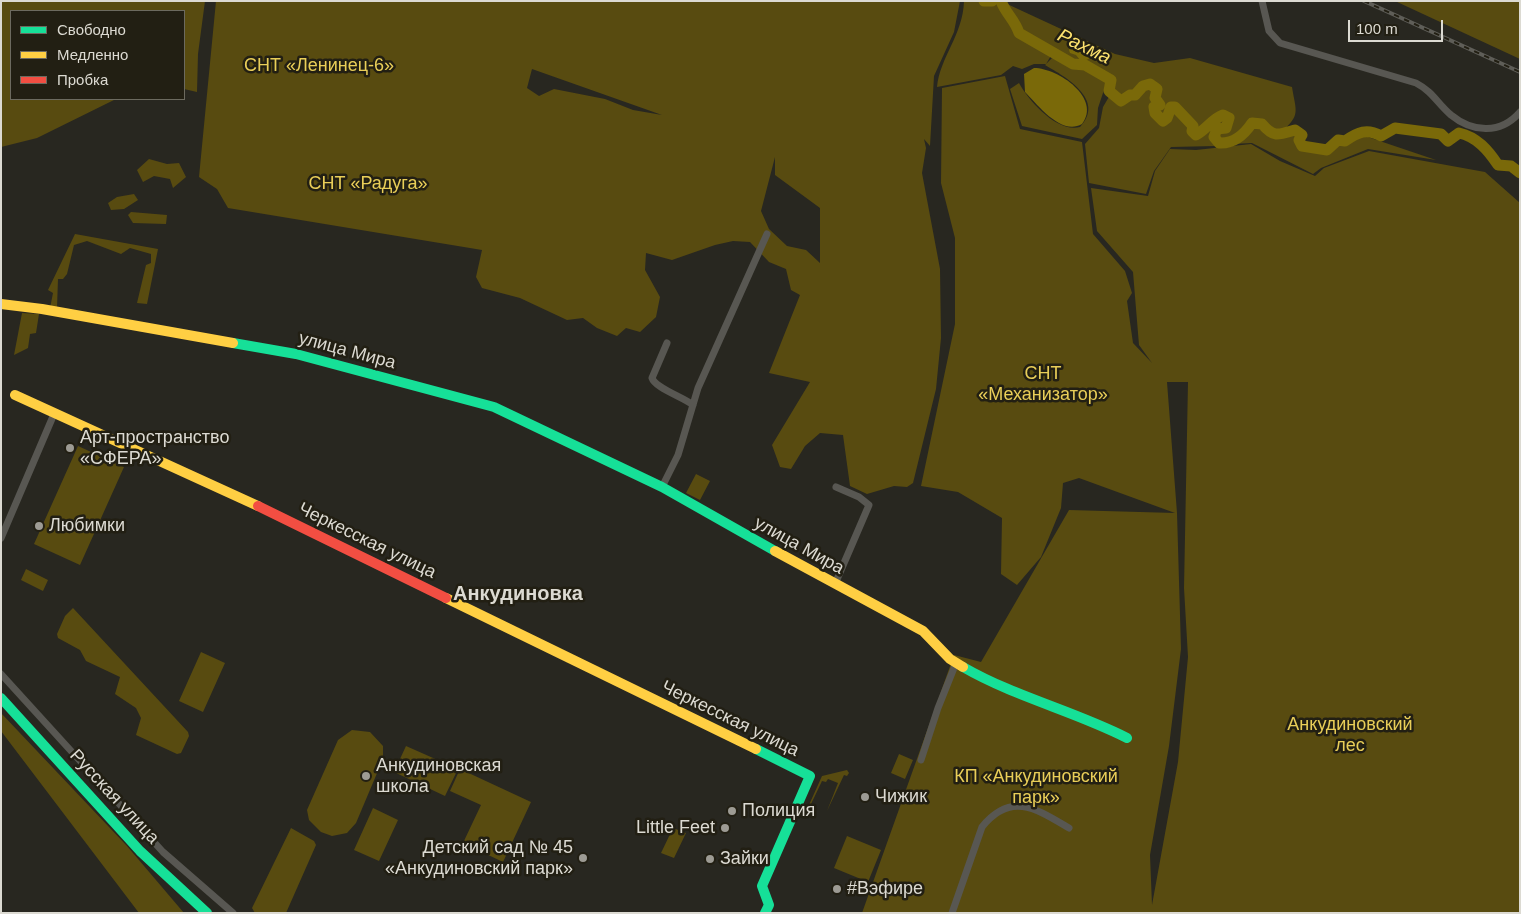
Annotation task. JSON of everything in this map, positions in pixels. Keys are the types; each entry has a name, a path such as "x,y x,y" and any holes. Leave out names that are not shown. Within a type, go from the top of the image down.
{"street":[{"path":"1262,1 1268,31 1280,43 1416,83 1429,90 1444,109 1464,123 1480,128 1497,128 1512,121 1520,112"},
{"path":"662,487 678,455 698,388 715,346 767,234"},
{"name":"улица Мира","path":"4,304 42,308 146,329 296,354 494,407 662,487 834,584 923,631 956,663 974,673 1058,710 1102,725 1127,738"},
{"path":"667,343 653,381 656,385 676,394 693,405"},
{"name":"Черкесская улица","path":"15,395 240,498 810,776 762,886 769,905 765,913"},
{"path":"1,538 54,414"},
{"path":"834,584 868,506 860,497 836,487"},
{"path":"922,760 938,708 956,663"},
{"path":"1,674 163,852 233,913"},
{"name":"Русская улица","path":"1,698 140,851 207,913"},
{"path":"952,913 982,827 991,816 1002,809 1013,806 1034,808 1069,828"}],"green space":[{"path":"1,1 205,1 198,54 197,92 185,89 185,10 10,10 10,100 114,100 37,138 1,147"},
{"path":"216,1 960,1 954,32 934,76 930,146 924,139 926,148 922,173 940,269 941,338 936,389 913,483 907,487 894,486 867,494 850,486 843,435 820,433 805,446 791,469 780,467 772,445 810,382 769,373 800,295 791,290 786,269 769,262 750,242 733,241 715,245 672,260 646,253 645,270 660,297 656,317 640,332 626,328 617,336 597,328 583,318 567,320 520,298 482,288 476,277 482,250 228,208 217,189 199,177","holes":["532,69 662,115 633,110 605,99 554,89 539,96 527,88","775,157 775,175 820,208 820,263 806,250 787,246 769,229 761,211"]},
{"path":"964,1 982,1 990,5 996,2 1005,15 1014,21 1018,34 1052,54 1046,64 1034,64 1022,69 1013,66 1001,75 937,87 942,66 960,25"},
{"path":"1395,1 1520,1 1520,59"},
{"path":"1005,3 1115,54 1154,63 1190,58 1292,87 1296,108 1294,117 1281,132 1271,131 1263,121 1250,120 1240,134 1224,141 1219,136 1220,132 1229,130 1231,116 1219,114 1196,129 1196,126 1176,105 1169,105 1163,117 1158,108 1163,104 1159,97 1159,88 1153,83 1146,82 1134,92 1121,98 1112,89 1114,78 1087,63 1074,60 1021,31"},
{"path":"1052,58 1094,72 1107,81 1098,108 1097,125 1082,139 1022,126 1010,89 1019,83 1045,114 1062,125 1071,128 1080,127 1087,117 1086,99 1080,90 1063,76 1045,65"},
{"name":"Анкудиновский лес","path":"1005,76 1020,129 1082,142 1093,234 1125,271 1132,293 1127,301 1133,343 1152,363 1139,345 1133,272 1097,231 1091,188 1148,196 1155,171 1170,149 1196,150 1251,144 1280,161 1315,176 1324,168 1369,151 1485,172 1520,203 1520,913 862,913 954,655 981,662 1069,510 1175,513 1079,478 1063,483 1061,508 1041,557 1017,585 1001,574 1002,518 958,492 921,486 955,324 955,238 941,183 942,88","holes":["1167,382 1188,382 1184,588 1188,657 1178,762 1152,905 1150,855 1169,746 1181,649 1177,513"]},
{"path":"1147,87 1153,91 1153,98 1156,102 1151,106 1152,113 1162,123 1167,122 1174,110 1190,127 1189,132 1194,137 1222,120 1223,125 1213,129 1211,139 1216,146 1171,147 1154,171 1146,194 1089,183 1085,144 1099,128 1103,107 1110,95 1122,103 1138,96"},
{"path":"1254,126 1264,129 1273,136 1284,136 1293,133 1299,135 1297,140 1300,148 1328,152 1339,143 1347,143 1359,134 1436,160 1368,149 1321,168 1313,174 1252,143 1232,144 1248,135"},
{"path":"149,159 167,164 179,163 186,177 173,188 170,179 154,176 143,182 137,170"},
{"path":"134,194 138,200 124,209 111,210 108,203 117,197"},
{"path":"131,212 167,215 166,224 133,223 128,215"},
{"path":"75,234 158,249 147,304 137,303 146,265 151,263 151,254 130,248 121,254 87,241 74,245 67,274 63,279 58,279 57,308 50,308 53,293 48,290"},
{"path":"22,313 39,314 36,333 30,334 28,348 14,355"},
{"path":"78,446 124,467 80,565 34,544"},
{"path":"696,474 710,481 700,500 686,493"},
{"path":"26,569 48,580 43,591 21,580"},
{"path":"73,608 188,732 189,736 181,753 177,754 136,735 141,718 136,708 115,694 120,677 86,661 80,650 58,638 57,634 65,616"},
{"path":"201,652 225,663 203,712 179,701"},
{"path":"1,713 127,846 184,913 139,913 1,731"},
{"path":"352,730 370,732 383,746 383,759 356,823 347,833 332,836 321,832 309,820 307,810 338,740"},
{"path":"406,746 458,769 445,796 394,772"},
{"path":"899,754 913,760 905,779 891,773"},
{"path":"460,769 531,802 503,862 463,843 481,805 450,791"},
{"path":"847,770 849,773 847,776 844,775 827,811 838,783 828,779 826,782 822,781 811,804 814,808 809,805 822,776"},
{"path":"373,808 398,820 379,861 354,850"},
{"path":"291,828 314,841 316,845 286,913 255,913 252,908"},
{"path":"673,828 686,833 674,858 661,853"},
{"path":"847,836 881,850 868,882 834,868"}],"shaded area":[{"path":"1071,43 1093,57 1084,61 1080,60 1076,55 1070,53"},
{"path":"1034,68 1055,73 1075,87 1082,95 1087,114 1082,124 1074,127 1058,123 1043,111 1025,92 1024,74"}],"waterway":[{"name":"Рахма","path":"984,1 992,1"},
{"name":"Рахма","path":"1001,1 1019,33 1073,64 1085,65 1111,80 1109,91 1121,101 1130,95 1135,95 1143,86 1150,84 1157,89 1155,98 1160,105 1154,107 1155,113 1163,121 1167,118 1171,107 1175,107 1193,126 1192,131 1196,135 1219,117 1223,115 1229,118 1226,128 1217,129 1214,137 1219,143 1229,142 1238,138 1252,123 1262,124 1270,132 1277,134 1295,130 1302,135 1299,140 1302,146 1327,150 1338,140 1345,141 1363,132 1371,132 1381,136 1395,128 1441,134 1448,141 1459,133 1482,145 1498,165 1511,166 1520,173"}],"railway":[{"path":"1364,1 1520,72"}],"traffic: fast":[{"path":"233,343 296,354 494,407 662,487 775,551"},
{"path":"963,667 1003,687 1107,728 1127,738"},
{"path":"1,698 140,851 207,913"},
{"path":"756,749 810,776 762,886 769,905 765,913"}],"traffic: slow":[{"path":"1,304 42,309 233,343"},
{"path":"15,395 258,506"},
{"path":"775,551 923,631 950,659 963,667"},
{"path":"446,598 756,749"}],"traffic: jam":[{"path":"258,506 446,598"}],"place":[{"name":"Арт-пространство «СФЕРА»","path":"70,448"},
{"name":"Любимки","path":"39,526"},
{"name":"Анкудиновская школа","path":"366,776"},
{"name":"Чижик","path":"865,797"},
{"name":"Полиция","path":"732,811"},
{"name":"Little Feet","path":"725,828"},
{"name":"Детский сад № 45 «Анкудиновский парк»","path":"583,858"},
{"name":"Зайки","path":"710,859"},
{"name":"#Вэфире","path":"837,889"}],"district":[{"name":"Анкудиновка","path":"518,594"}],"park label":[{"name":"СНТ «Ленинец-6»","path":"319,66"},
{"name":"СНТ «Радуга»","path":"368,184"},
{"name":"СНТ «Механизатор»","path":"1043,384"},
{"name":"КП «Анкудиновский парк»","path":"1036,788"}]}
